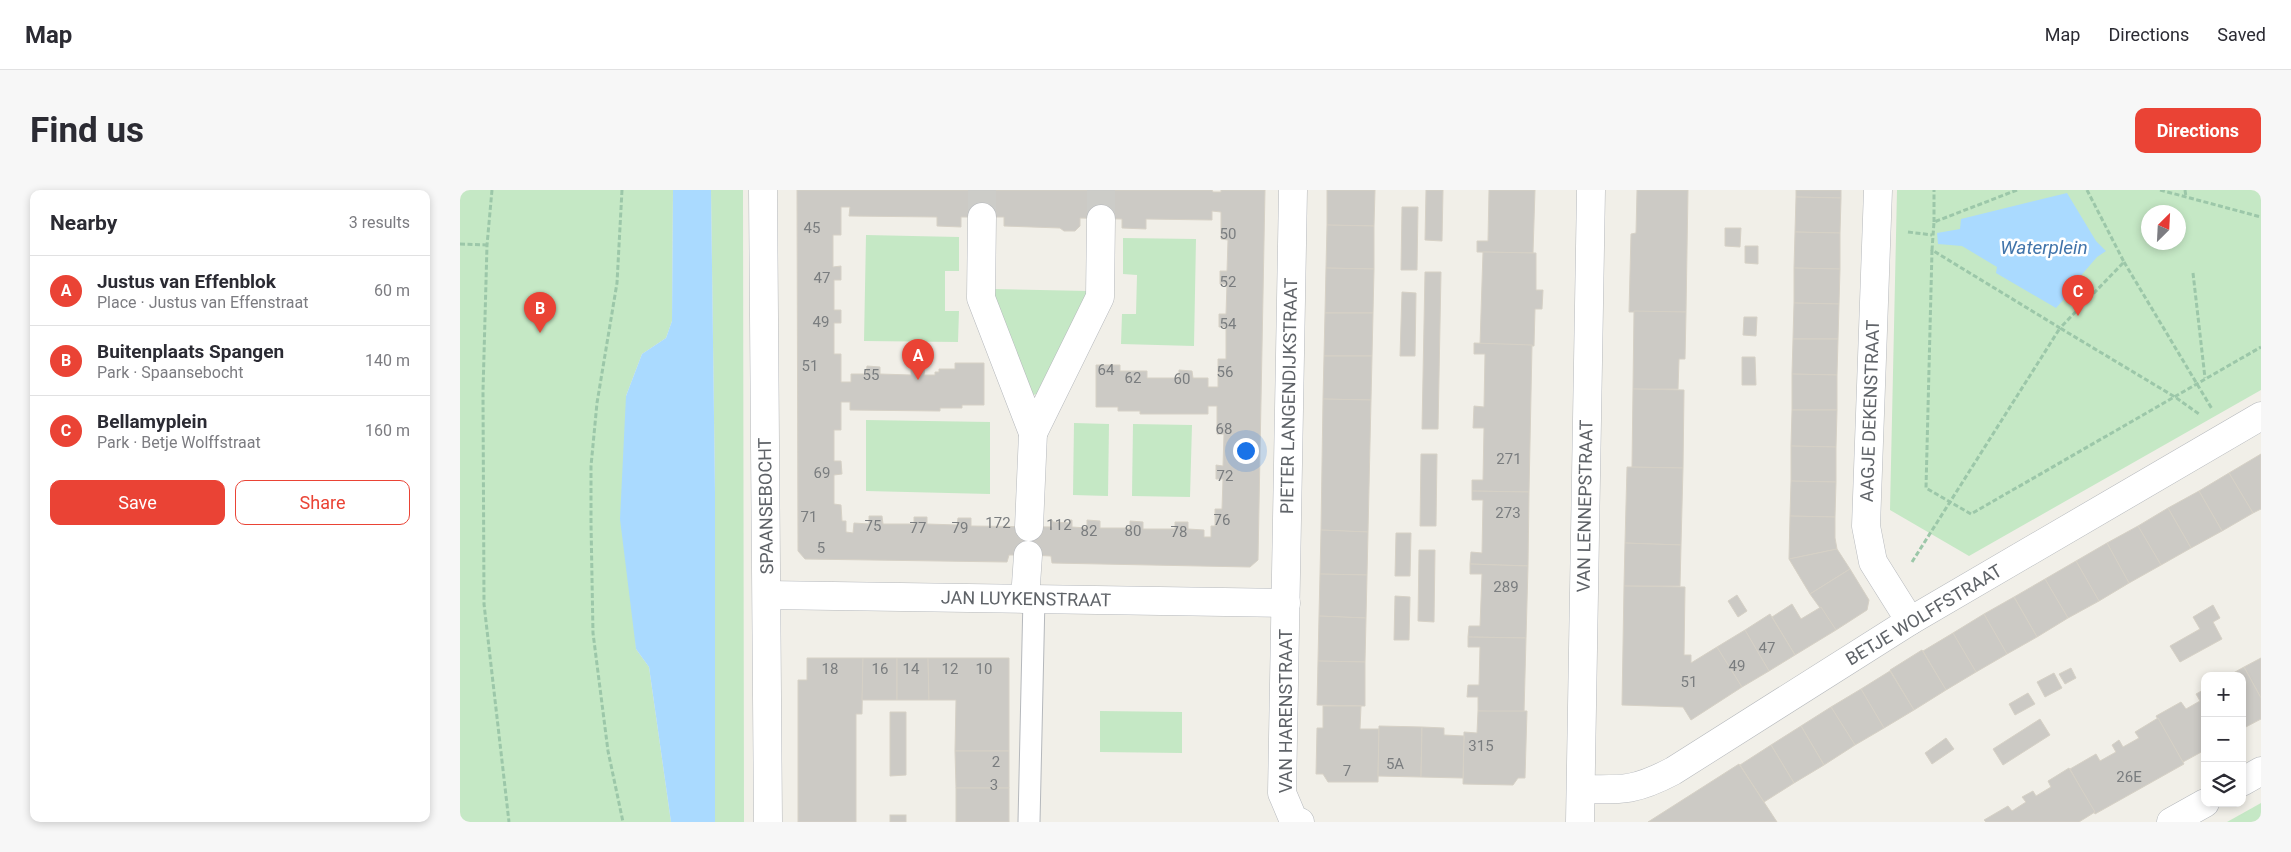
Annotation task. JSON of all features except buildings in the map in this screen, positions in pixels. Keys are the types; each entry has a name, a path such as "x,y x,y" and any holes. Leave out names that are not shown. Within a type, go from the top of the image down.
{"street":[{"name":"SPAANSEBOCHT","path":"763,190 768,822"},
{"name":"PIETER LANGENDIJKSTRAAT","path":"1286,603 1293,190"},
{"name":"VAN LENNEPSTRAAT","path":"1580,822 1591,190"},
{"name":"AAGJE DEKENSTRAAT","path":"1878,190 1866,526 1873,562 1910,622"},
{"path":"982,217 981,298 1033,433 1029,527"},
{"path":"1033,433 1100,297 1101,219"},
{"name":"BETJE WOLFFSTRAAT","path":"1581,789 1625,790 1652,781 1910,622 2261,416"},
{"path":"1028,555 1030,598 1029,822"},
{"name":"JAN LUYKENSTRAAT","path":"767,595 1286,603"},
{"name":"VAN HARENSTRAAT","path":"1286,603 1282,794 1293,821"},
{"path":"2246,780 2261,771"},
{"path":"2171,822 2201,805"}],"path":[{"path":"492,190 487,245 483,391 484,604 509,822"},
{"path":"622,190 617,283 597,404 591,466 591,522 593,633 608,751 623,822"},
{"path":"1934,190 1926,488 1971,514 2261,347"},
{"path":"1934,222 2017,190"},
{"path":"2087,190 2124,262 2228,435"},
{"path":"2160,190 2261,217"},
{"path":"2185,190 2186,197"},
{"path":"460,244 487,245"},
{"path":"1932,250 2175,397 2228,435"},
{"path":"1893,594 1949,501 2060,328 2124,262"},
{"path":"2193,273 2205,378"}],"green space":[{"path":"460,190 673,190 672,321 666,338 642,354 626,396 636,649 649,667 671,822 460,822"},
{"path":"711,190 743,190 744,822 715,822 715,492"},
{"path":"1897,190 2261,190 2261,390 1969,556 1890,510"},
{"path":"866,235 959,237 959,271 945,271 945,311 959,311 958,342 864,341"},
{"path":"1123,238 1196,239 1194,346 1121,344 1122,314 1136,314 1137,275 1123,274"},
{"path":"992,289 1088,291 1041,394 1030,395"},
{"path":"866,420 990,422 990,494 866,491"},
{"path":"1074,423 1109,424 1108,496 1073,495"},
{"path":"1133,424 1192,425 1190,497 1132,496"},
{"path":"1100,711 1182,712 1182,753 1100,752"},
{"path":"2261,803 2261,822 2227,822"}],"water":[{"path":"673,190 711,190 715,492 715,822 671,822 649,667 636,649 620,519 626,396 642,354 666,338 672,321"},
{"name":"Waterplein","path":"2067,193 2096,241 2106,251 2097,257 2066,293 2066,297 2056,308 1996,273 1997,267 1962,246 1938,244 1937,233 1960,229 1961,219"}],"tunnel":[{"path":"982,190 982,217"},
{"path":"1101,190 1101,219"}],"place":[{"name":"Bellamyplein","path":"2078,316"},
{"name":"Buitenplaats Spangen","path":"540,333"},
{"name":"Justus van Effenblok","path":"918,380"}]}
